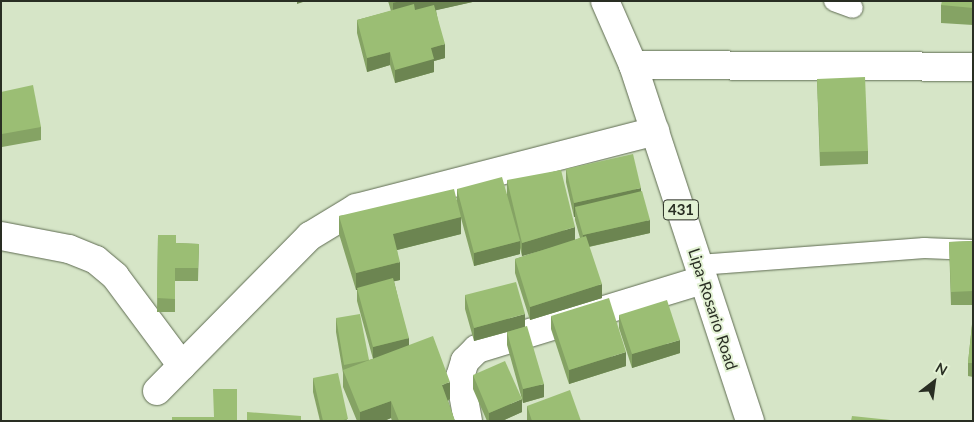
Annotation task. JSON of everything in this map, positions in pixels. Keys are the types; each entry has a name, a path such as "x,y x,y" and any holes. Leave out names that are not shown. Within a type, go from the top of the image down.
{"street":[{"name":"Lipa-Rosario Road","path":"605,1 633,64 750,421"},
{"path":"633,64 973,67"},
{"path":"157,391 310,236 356,208 655,132"},
{"path":"1,236 69,249 96,260 115,276 182,366"},
{"path":"468,421 460,377 465,360 477,349 701,272"}],"lane":[{"path":"701,272 924,248 973,250"}],"building":[{"path":"942,1 973,1 973,8 941,5"},
{"path":"414,4 415,10 434,5 445,44 431,48 434,59 395,70 390,52 367,58 357,20"},
{"path":"865,77 868,151 820,152 817,79"},
{"path":"33,85 41,127 2,134 1,92"},
{"path":"633,154 641,188 574,203 566,169"},
{"path":"561,170 575,227 522,243 507,180"},
{"path":"502,177 520,241 474,253 457,189"},
{"path":"454,189 461,217 393,234 400,262 356,273 339,216"},
{"path":"642,191 650,220 583,235 575,207"},
{"path":"158,235 176,235 176,243 199,244 198,268 175,268 175,299 157,298"},
{"path":"586,236 602,284 530,307 515,259"},
{"path":"973,241 973,291 951,292 949,242"},
{"path":"393,278 409,338 373,347 357,288"},
{"path":"516,282 525,314 474,328 465,295"},
{"path":"609,298 626,352 569,370 551,316"},
{"path":"667,300 680,340 632,354 619,315"},
{"path":"360,314 369,360 344,365 336,318"},
{"path":"973,315 973,363 968,363"},
{"path":"527,326 544,384 523,389 507,332"},
{"path":"433,336 450,382 442,385 455,421 399,421 391,401 360,412 343,370"},
{"path":"505,361 522,399 489,413 473,375"},
{"path":"338,373 348,419 323,421 313,378"},
{"path":"213,389 237,389 237,421 172,421 172,417 214,417"},
{"path":"570,390 581,421 532,421 527,406"},
{"path":"247,412 301,416 301,421 247,421"},
{"path":"852,416 900,421 851,421"}]}
